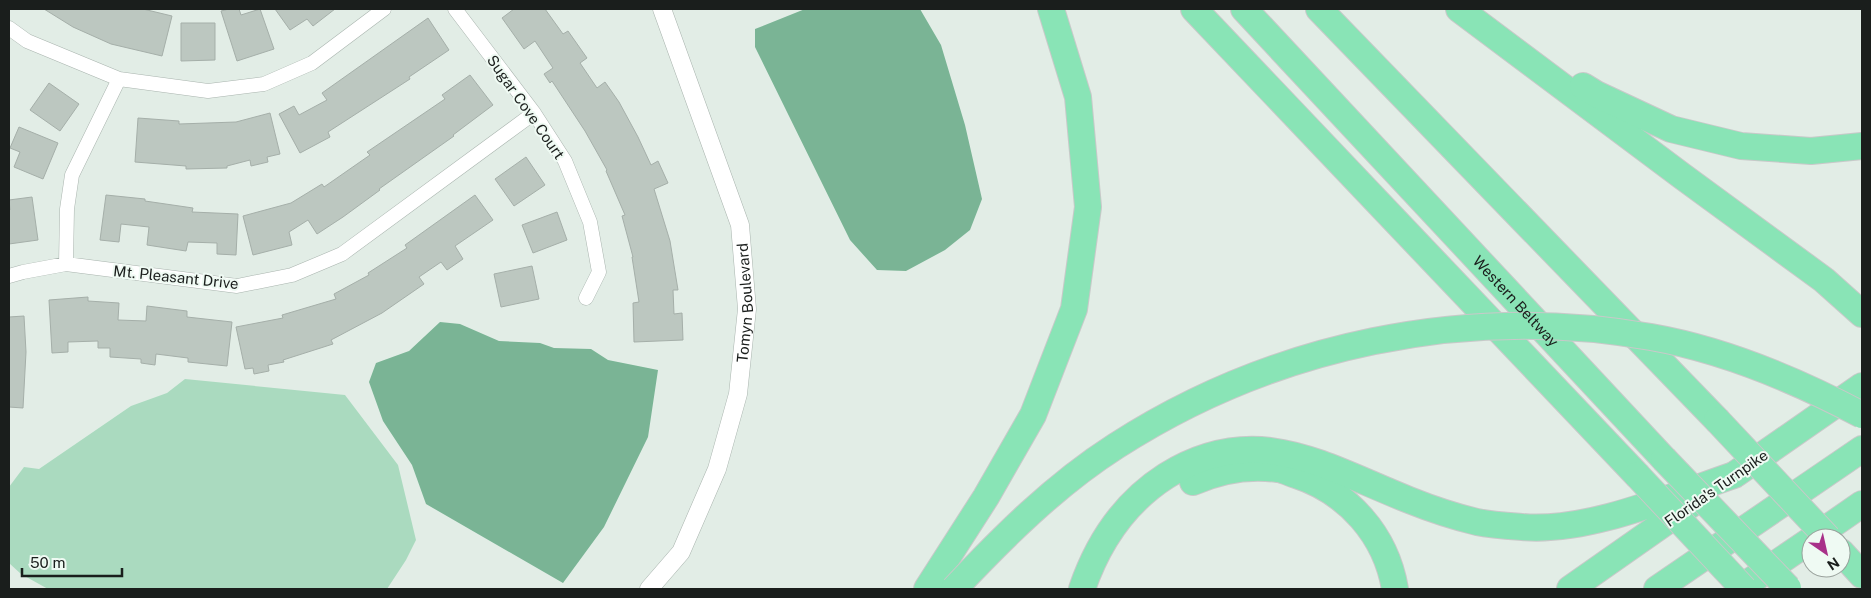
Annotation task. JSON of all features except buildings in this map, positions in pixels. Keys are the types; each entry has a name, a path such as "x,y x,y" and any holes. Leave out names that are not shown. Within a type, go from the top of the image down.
{"highway":[{"path":"938,586 986,497 1033,416 1074,309 1088,207 1078,98 1051,9"},
{"path":"1194,9 1744,589"},
{"name":"Western Beltway","path":"1244,9 1789,589"},
{"path":"1319,9 1717,420 1819,528"},
{"path":"1460,9 1596,94 1671,129 1741,146 1811,151 1862,146"},
{"path":"1460,9 1824,280 1862,314"},
{"path":"938,586 992,549 1048,496 1114,447 1176,410 1242,380 1318,353 1398,336 1479,326 1572,326 1652,337 1706,350 1765,370 1826,395 1862,415"},
{"name":"Florida's Turnpike","path":"1570,589 1862,386"},
{"path":"1082,589 1090,566 1107,533 1129,505 1152,485 1178,469 1206,457 1230,451 1262,449 1286,453 1320,462 1411,501 1478,522 1525,527 1572,525 1614,515 1734,475"},
{"path":"1657,589 1862,449"},
{"path":"1101,589 1105,576 1120,546 1141,518 1162,500 1187,484 1215,472 1244,468 1279,469 1311,480 1338,495 1359,514 1381,545 1392,572 1395,589"},
{"path":"1828,528 1862,504"},
{"path":"1739,589 1801,547"},
{"path":"1851,561 1862,570"},
{"path":"1851,562 1862,574"}],"street":[{"path":"9,28 27,41 119,80 208,91 264,84 312,63 384,9"},
{"name":"Sugar Cove Court","path":"455,9 534,113 565,161 590,222 599,272 586,298"},
{"name":"Tomyn Boulevard","path":"649,589 682,552 717,469 738,394 747,309 740,225 662,9"},
{"path":"66,264 67,209 72,175 119,80"},
{"name":"Mt. Pleasant Drive","path":"9,276 66,264 237,286 292,275 342,254 534,113"}],"shaded area":[{"path":"805,9 920,9 941,45 965,125 982,199 970,230 945,250 906,271 877,270 850,240 755,47 755,29"},
{"path":"440,322 460,324 499,341 540,343 554,348 591,349 608,360 658,370 648,437 604,527 563,583 426,504 412,465 383,421 369,382 376,363 409,351"},
{"path":"185,379 345,395 398,465 416,540 406,560 387,589 48,589 21,574 9,563 9,487 24,467 39,469 131,406 167,393"}]}
